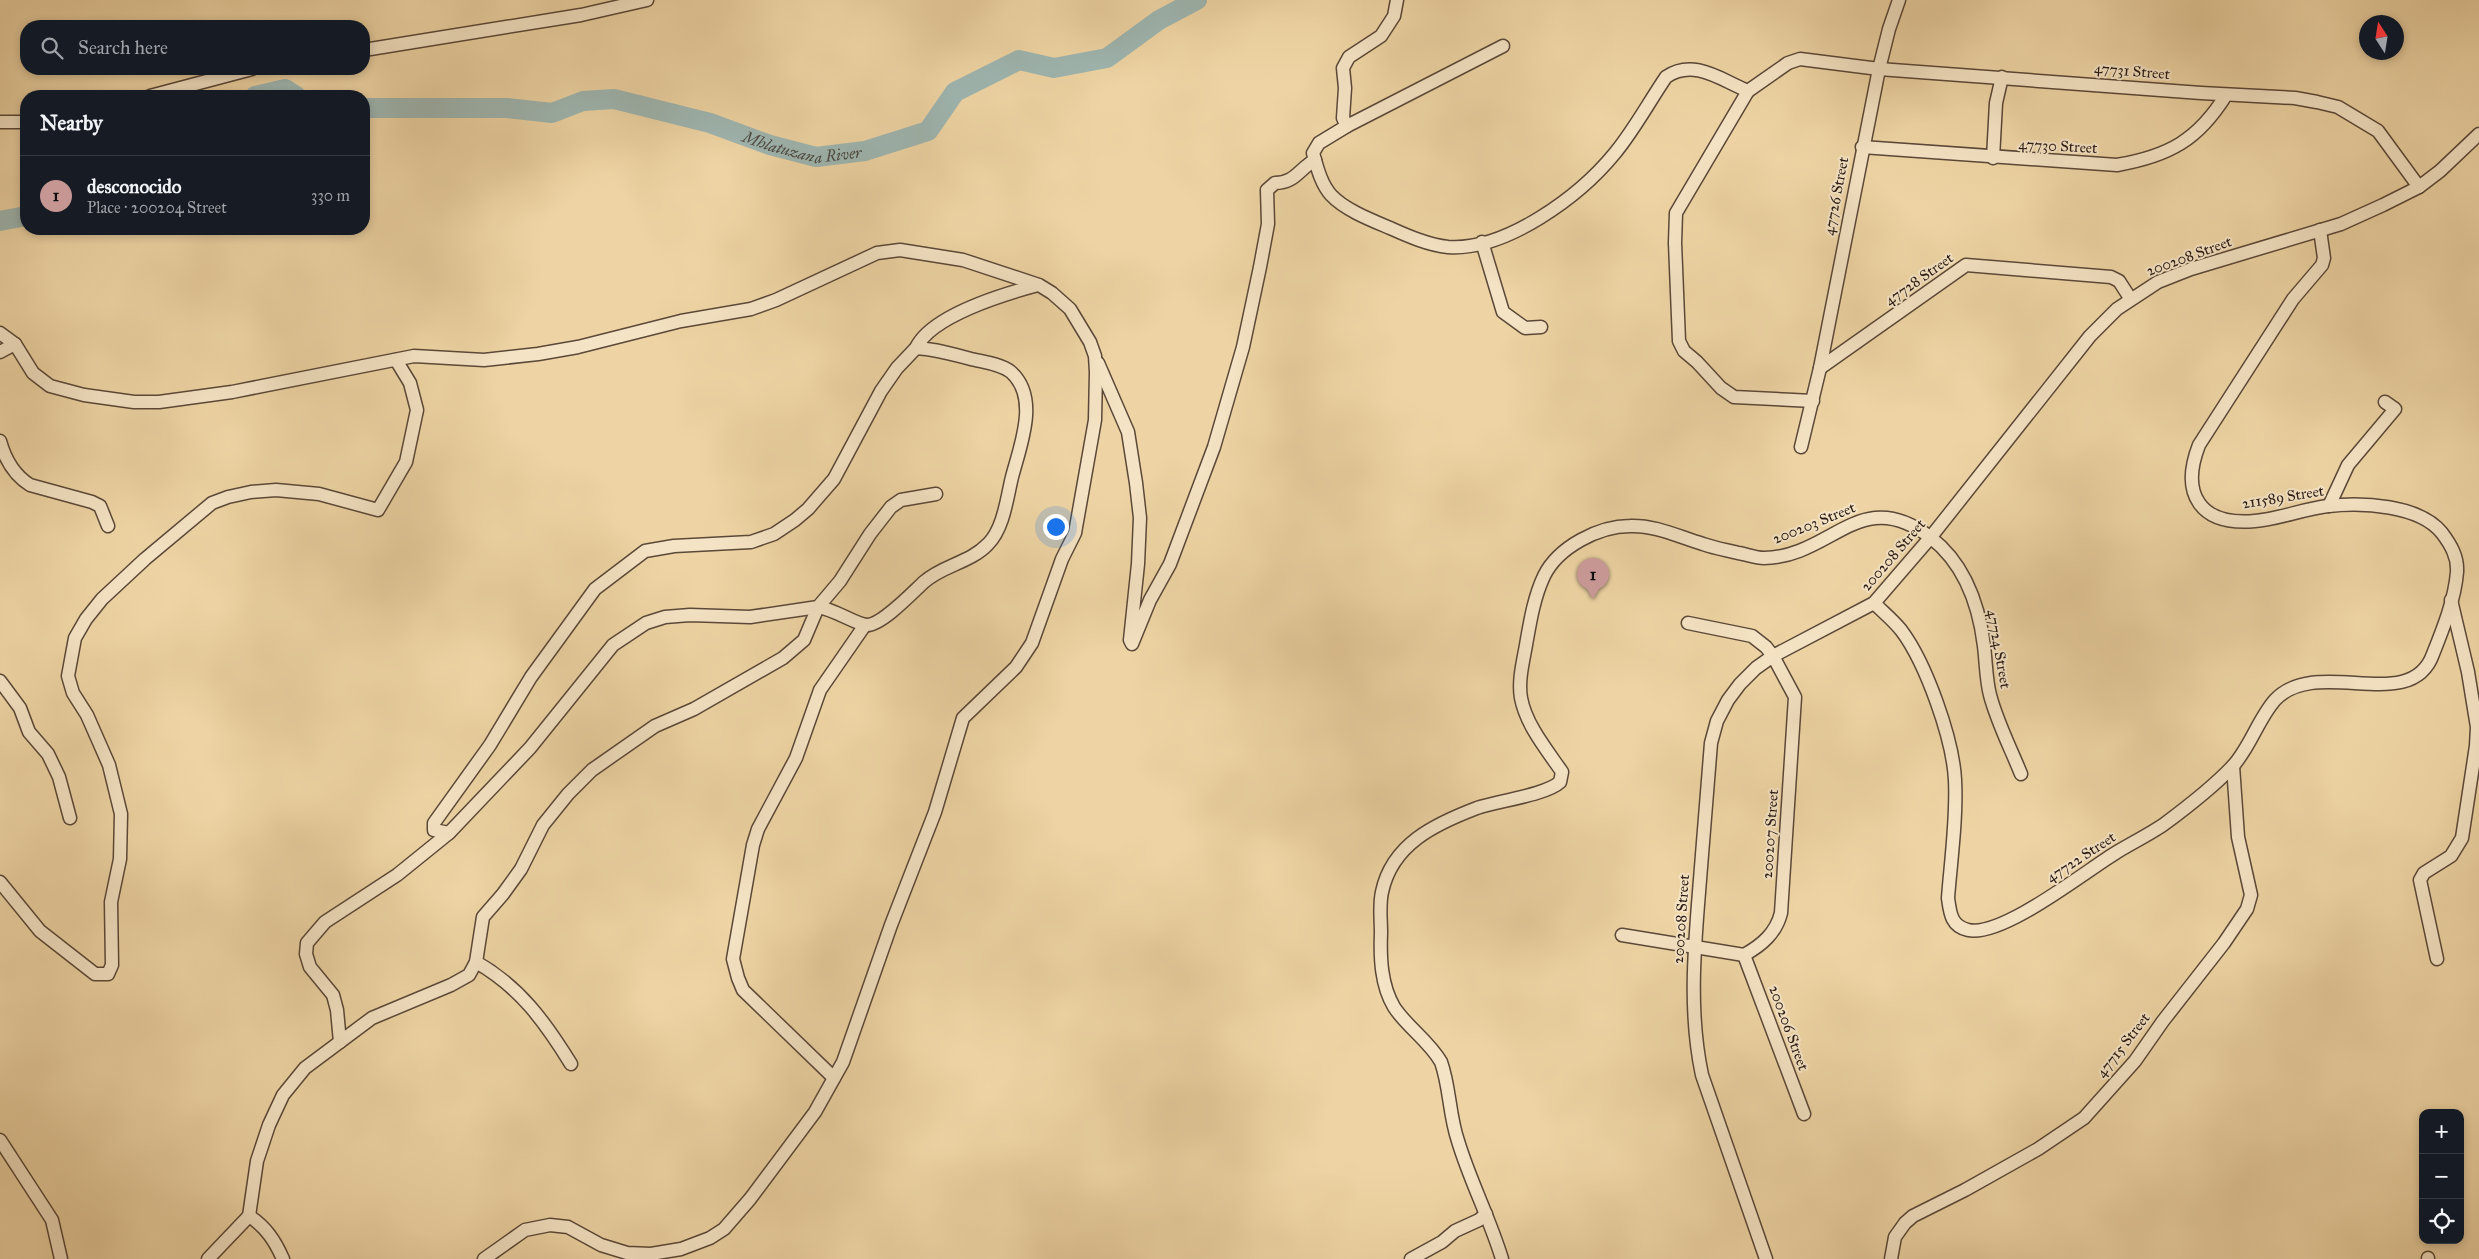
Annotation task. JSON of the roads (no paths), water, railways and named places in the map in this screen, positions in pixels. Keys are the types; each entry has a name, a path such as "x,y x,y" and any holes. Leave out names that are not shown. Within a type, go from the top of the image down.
{"street":[{"path":"370,49 581,15 647,0"},
{"path":"1347,126 1343,118 1345,88 1343,68 1349,57 1381,36 1394,16 1397,0"},
{"name":"47726 Street","path":"1801,447 1820,368 1862,147 1879,69 1888,29 1899,0"},
{"path":"0,333 15,344 33,373 50,386 84,395 134,402 192,398 414,356 434,359 484,360 578,347 681,321 751,309 776,300 808,283 885,250 900,250 963,260 1039,285 1052,293 1070,309 1090,342 1131,443 1140,518 1138,564 1130,640 1132,644 1150,600 1170,564 1214,447 1243,348 1260,267 1268,224 1267,190 1275,183 1286,183 1291,180 1310,164 1318,143 1347,126 1504,46"},
{"name":"47731 Street","path":"1748,91 1788,63 1800,59 1879,69 2226,95 2296,98 2338,107 2378,132 2419,187"},
{"path":"1310,164 1330,194 1339,202 1380,224 1417,240 1447,247 1482,242 1519,228 1579,189 1616,152 1666,77 1672,73 1694,68 1748,91 1707,162 1679,204 1675,219 1679,341 1684,351 1698,362 1721,388 1734,397 1813,400"},
{"path":"173,90 229,75"},
{"path":"1993,158 1996,103 2002,77"},
{"name":"47730 Street","path":"1862,147 1993,158 2117,165 2157,157 2182,145 2212,118 2226,95"},
{"path":"0,122 20,122"},
{"name":"200208 Street","path":"1766,1259 1702,1075 1695,1043 1693,1012 1695,948 1711,743 1717,721 1740,684 1773,656 1874,603 1930,538 2090,336 2130,298 2158,282 2191,269 2341,224 2419,187 2440,171 2479,134"},
{"name":"211589 Street","path":"2320,230 2324,258 2322,265 2293,300 2199,445 2192,464 2192,494 2200,506 2209,513 2238,521 2269,519 2329,506 2372,506 2401,510 2419,516 2434,524 2456,556 2457,573 2452,596"},
{"path":"1482,242 1503,312 1525,328 1541,327"},
{"name":"47728 Street","path":"1820,368 1966,265 2111,277 2119,281 2130,298"},
{"path":"449,833 434,830 434,823 490,745 531,677 595,589 632,558 644,551 674,546 751,542 774,534 795,520 808,510 834,479 881,391 897,368 916,348 928,331 975,305 1004,294 1039,285"},
{"path":"0,352 15,344"},
{"path":"340,1042 337,1010 333,994 310,967 306,954 307,943 326,922 397,875 449,833 530,748 613,645 628,633 646,623 665,617 690,615 750,616 818,607 839,612 865,625 873,624 886,616 934,573 968,560 990,543 1002,515 1024,430 1027,415 1025,401 1017,381 1010,372 976,360 916,348"},
{"path":"484,1259 524,1230 550,1225 568,1227 601,1245 627,1253 652,1254 681,1249 710,1238 724,1230 750,1199 814,1112 844,1062 888,934 935,812 963,718 1016,666 1032,644 1062,559 1075,533 1095,420 1095,356"},
{"path":"0,882 40,931 95,974 108,974 112,965 111,902 120,859 121,814 109,766 88,715 73,693 68,676 75,638 86,619 102,599 145,559 212,503 251,492 276,490 319,494 378,510 406,462 418,410 410,383 396,360"},
{"path":"2329,506 2348,465 2395,409 2385,402"},
{"path":"1,446 8,462 22,480 30,485 92,502 100,506 108,526"},
{"path":"208,1259 249,1216 256,1161 269,1125 283,1095 305,1068 372,1018 462,980 469,974 476,962 482,917 521,870 543,825 568,794 592,770 655,726 694,709 783,658 804,640 818,607 840,581 870,534 891,506 901,500 936,494"},
{"name":"200203 Street","path":"1486,1214 1458,1142 1441,1062 1395,1008 1387,993 1382,975 1380,949 1382,892 1392,865 1415,838 1442,822 1478,808 1548,789 1560,782 1562,772 1526,714 1520,683 1531,614 1544,575 1554,562 1569,549 1592,534 1610,528 1628,526 1646,526 1705,545 1761,558 1792,552 1864,520 1882,516 1907,522 1930,538"},
{"name":"47724 Street","path":"1930,538 1948,554 1965,579 1974,602 1984,643 1990,696 2021,774"},
{"path":"2437,959 2420,880 2424,873 2451,856 2462,838 2476,746 2477,727 2467,664 2452,596"},
{"name":"47722 Street","path":"1874,603 1901,631 1912,647 1941,716 1949,743 1955,781 1948,898 1950,914 1958,926 1969,931 1980,931 1996,926 2032,908 2116,852 2162,825 2233,766 2273,702 2299,684 2315,681 2383,685 2410,678 2432,658 2452,596"},
{"name":"200207 Street","path":"1688,623 1752,636 1773,656 1792,689 1796,705 1781,913 1778,924 1767,939 1744,954"},
{"path":"834,1078 743,990 733,960 753,845 758,829 796,758 820,690 865,625"},
{"path":"0,681 20,708 29,732 48,754 59,777 70,818"},
{"name":"47715 Street","path":"1891,1259 1895,1237 1905,1223 1913,1216 2022,1158 2084,1118 2135,1061 2163,1021 2224,943 2247,909 2251,895 2238,837 2233,766"},
{"path":"1622,935 1695,948 1744,954"},
{"name":"200206 Street","path":"1744,954 1804,1114"},
{"path":"476,962 506,983 531,1006 546,1024 571,1064"},
{"path":"0,1140 52,1220 61,1259"},
{"path":"1411,1259 1442,1242 1454,1231 1479,1220 1486,1214 1502,1259"},
{"path":"249,1216 265,1228 284,1259"}],"waterway":[{"name":"Mhlatuzana River","path":"370,108 507,108 552,113 583,101 614,99 710,123 770,145 816,157 865,151 928,131 955,92 1019,60 1054,68 1107,58 1159,20 1197,0"},
{"name":"Mhlatuzana River","path":"281,90 287,90"},
{"name":"Mhlatuzana River","path":"0,221 20,217"}],"place":[{"name":"desconocido","path":"1593,599"}]}
